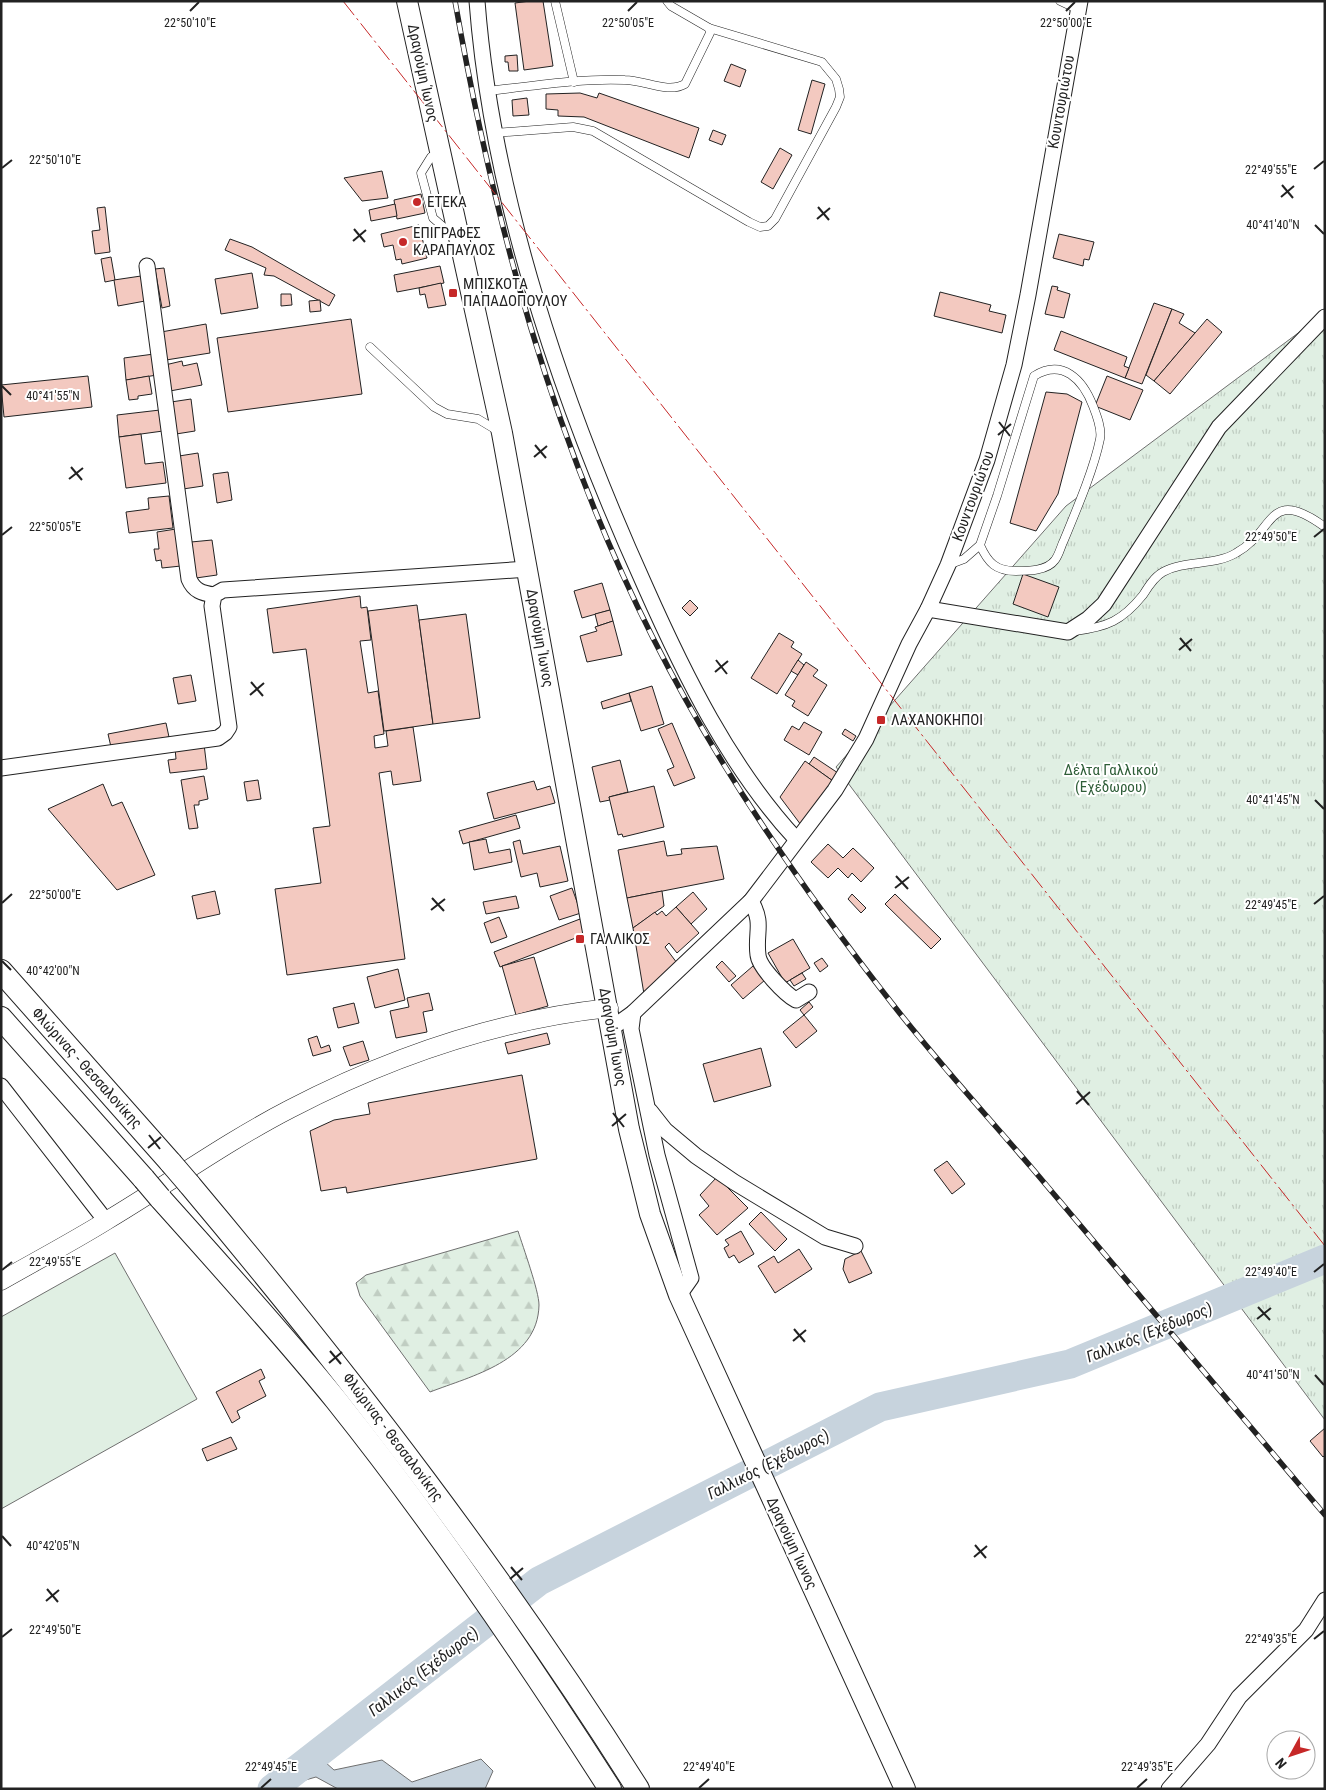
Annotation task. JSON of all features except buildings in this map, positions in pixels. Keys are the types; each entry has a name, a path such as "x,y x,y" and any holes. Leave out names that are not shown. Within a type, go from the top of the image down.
{"main road":[{"name":"Δραγούμη Ίωνος","path":"407,1 453,236 502,433 637,1162 650,1214 679,1295 905,1789"},
{"name":"Φλώρινας - Θεσσαλονίκης","path":"1,971 189,1184 320,1342 394,1437 499,1581 638,1789"},
{"name":"Φλώρινας - Θεσσαλονίκης","path":"1,1018 288,1343 370,1446 522,1654 610,1789"}],"street":[{"path":"477,1 495,133 519,234 547,331 577,422 632,558 666,634 702,702 769,808 796,839"},
{"name":"Κουντουριώτου","path":"612,1028 633,1013 751,901 796,839 835,790 866,739 908,644 928,609 948,565 986,460 1014,365 1079,5"},
{"path":"146,266 189,579 192,587 199,592 214,595 223,590 528,569"},
{"path":"928,609 1068,632 1088,618 1104,604 1219,427 1325,317"},
{"path":"1,768 208,740 218,738 226,733 229,727 213,615 214,595"},
{"path":"751,901 759,915 758,958 763,966 789,996 796,1000 809,992"},
{"path":"1,1281 106,1221 289,1109 391,1062 528,1021 609,1008"},
{"path":"633,1013 631,1029 657,1155 692,1278 679,1295"},
{"path":"1,1086 106,1221"},
{"path":"649,1110 665,1130 696,1156 727,1177 826,1237 855,1246"},
{"path":"1169,1789 1208,1744 1238,1698 1306,1630 1325,1600"}],"lane":[{"path":"555,1 574,82"},
{"path":"495,133 573,127 593,131 750,222 760,227 768,226 775,219 836,107 840,97 836,79 822,62 709,28 671,6 667,1"},
{"path":"1060,1 1079,5"},
{"path":"488,90 574,82 626,80 677,88 685,84 701,56 710,33 709,28"},
{"path":"370,347 434,407 447,414 478,419 502,433"},
{"path":"948,565 964,559 980,545 1034,376 1044,370 1059,369 1076,377 1097,416 1100,438 1077,509 1055,561 1042,569 1002,571 987,560 980,545"},
{"path":"1068,632 1092,629 1118,620 1162,573 1180,565 1231,556 1250,543 1270,519 1281,512 1293,510 1306,513 1325,527"}],"green space":[{"name":"Δέλτα Γαλλικού (Εχέδωρου)","path":"1325,313 1325,1420 836,767 1066,506"},
{"path":"518,1231 538,1298 539,1305 536,1324 527,1340 515,1353 500,1364 430,1392 360,1296 356,1283 366,1275"},
{"path":"115,1253 197,1399 1,1509 1,1317"}],"shaded area":[{"path":"481,1759 493,1771 485,1789 338,1789 316,1777 274,1789 325,1762 334,1770 382,1760 412,1782"}],"waterway":[{"name":"Γαλλικός (Εχέδωρος)","path":"272,1789 539,1581 880,1407 1070,1364 1325,1259"}],"railway":[{"path":"455,1 488,166 508,247 556,407 585,485 617,562 653,638 707,736 736,784 798,877 898,1011 1325,1515"}],"power":[{"path":"343,1 1325,1246"}],"place":[{"name":"ΕΤΕΚΑ","path":"417,202"},
{"name":"ΕΠΙΓΡΑΦΕΣ ΚΑΡΑΠΑΥΛΟΣ","path":"403,242"},
{"name":"ΜΠΙΣΚΟΤΑ ΠΑΠΑΔΟΠΟΥΛΟΥ","path":"453,293"},
{"name":"ΛΑΧΑΝΟΚΗΠΟΙ","path":"881,720"},
{"name":"ΓΑΛΛΙΚΟΣ","path":"580,939"}]}
